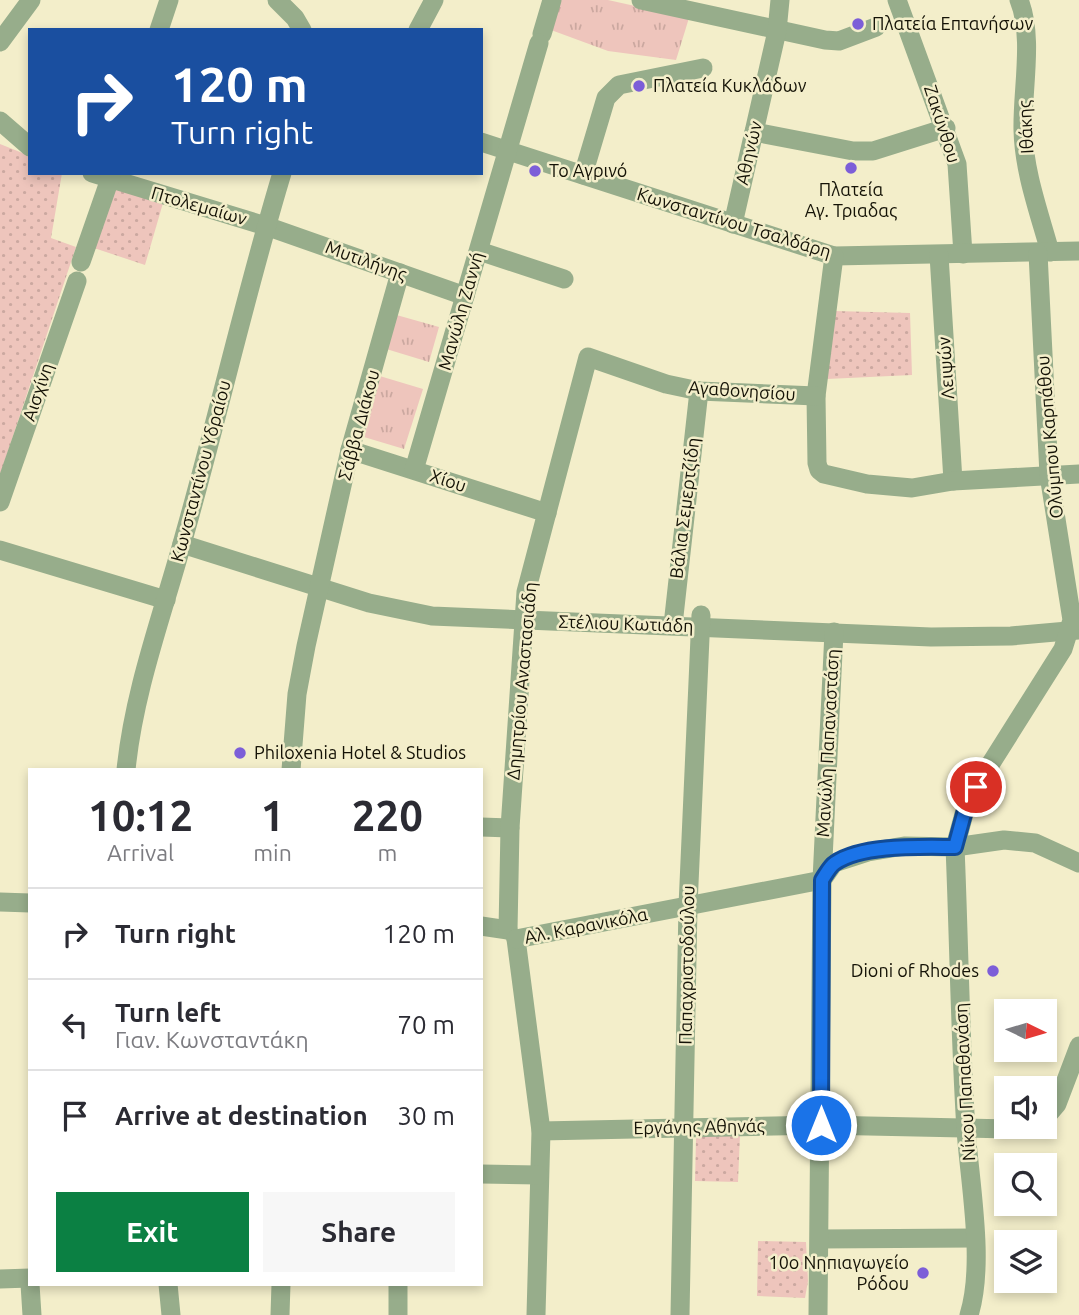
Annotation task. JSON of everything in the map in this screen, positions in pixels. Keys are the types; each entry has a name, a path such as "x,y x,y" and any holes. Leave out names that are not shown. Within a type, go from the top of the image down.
{"street":[{"path":"0,42 31,0"},
{"path":"160,28 169,0"},
{"path":"278,0 301,28"},
{"path":"419,28 434,0"},
{"name":"Μανώλη Ζαννή","path":"414,470 552,0"},
{"path":"641,0 838,41 876,27"},
{"name":"Αθηνών","path":"733,224 777,30 780,0"},
{"name":"Ζακύνθου","path":"897,0 957,164 963,254"},
{"name":"Ιθάκης","path":"1019,0 1026,30 1023,132 1044,253"},
{"path":"583,175 606,98 619,85 703,68"},
{"path":"0,121 28,145"},
{"path":"754,132 853,151 873,151 946,128"},
{"name":"Κωνσταντίνου Τσαλδάρη","path":"483,143 834,256 1079,251"},
{"name":"Πτολεμαίων","path":"105,175 266,226"},
{"name":"Αισχίνη","path":"0,502 79,272 105,175"},
{"name":"Κωνσταντίνου Υδραίου","path":"126,768 132,727 281,175"},
{"name":"Μυτιλήνης","path":"266,226 465,296"},
{"path":"479,251 564,279"},
{"name":"Ολύμπου Καρπάθου","path":"1044,253 1049,475 1075,625"},
{"name":"Λειψών","path":"939,255 953,481"},
{"path":"834,256 816,396 817,463 824,474 867,484 912,488 953,481 1079,474"},
{"name":"Σάββα Διάκου","path":"291,768 297,694 350,450 400,273"},
{"name":"Αγαθονησίου","path":"588,356 666,384 699,391 816,396"},
{"name":"Δημητρίου Αναστασιάδη","path":"537,1315 541,1131 512,934 510,828 524,616 529,578 588,356"},
{"name":"Βάλια Σεμερτζίδη","path":"673,620 699,391"},
{"name":"Χίου","path":"350,450 547,513"},
{"name":"Στέλιου Κωτιάδη","path":"184,539 321,582 413,604 524,616 962,626 1075,625"},
{"path":"0,550 166,600"},
{"name":"Στέλιου Κωτιάδη","path":"701,620 834,632 969,637 1075,625"},
{"name":"Παπαχριστοδούλου","path":"680,1315 688,906 701,620"},
{"name":"Νίκου Παπαθανάση","path":"969,1315 976,1280 966,1127 955,847 964,814 976,787 1063,649 1075,625"},
{"name":"Μανώλη Παπαναστάση","path":"818,1315 822,880 834,632"},
{"path":"483,827 510,828"},
{"path":"822,880 834,863 868,852 904,846 955,847 1004,840 1035,843 1079,863"},
{"name":"Αλ. Καρανικόλα","path":"483,927 512,934 688,906 822,880"},
{"path":"0,902 28,903"},
{"path":"1057,1104 1079,1046"},
{"name":"Εργάνης Αθηνάς","path":"541,1131 821,1125 994,1128"},
{"path":"483,1174 539,1175"},
{"path":"820,1239 974,1238"},
{"path":"0,1279 28,1278"},
{"path":"30,1286 33,1315"},
{"path":"168,1286 171,1315"},
{"path":"280,1315 281,1286"},
{"path":"398,1286 398,1315"}],"green space":[{"path":"559,0 608,0 689,18 676,60 608,51 551,30"},
{"path":"0,144 28,155 28,175 62,175 51,238 76,247 0,475"},
{"path":"114,183 163,203 145,265 94,248"},
{"path":"834,311 910,313 912,375 827,379"},
{"path":"393,314 439,327 429,362 383,348"},
{"path":"373,374 423,389 404,449 354,434"},
{"path":"699,1135 740,1135 738,1182 695,1181 696,1139"},
{"path":"758,1241 806,1242 808,1281 805,1298 757,1296"}],"place":[{"name":"Πλατεία Επτανήσων","path":"858,24"},
{"name":"Πλατεία Κυκλάδων","path":"639,86"},
{"name":"Πλατεία Αγ. Τριαδας","path":"851,168"},
{"name":"Το Αγρινό","path":"535,171"},
{"name":"Philoxenia Hotel & Studios","path":"240,753"},
{"name":"Dioni of Rhodes","path":"993,971"},
{"name":"10ο Νηπιαγωγείο Ρόδου","path":"923,1273"}],"route":[{"path":"821,1125 822,880 834,863 868,852 904,846 955,847 964,814 976,787"}]}
